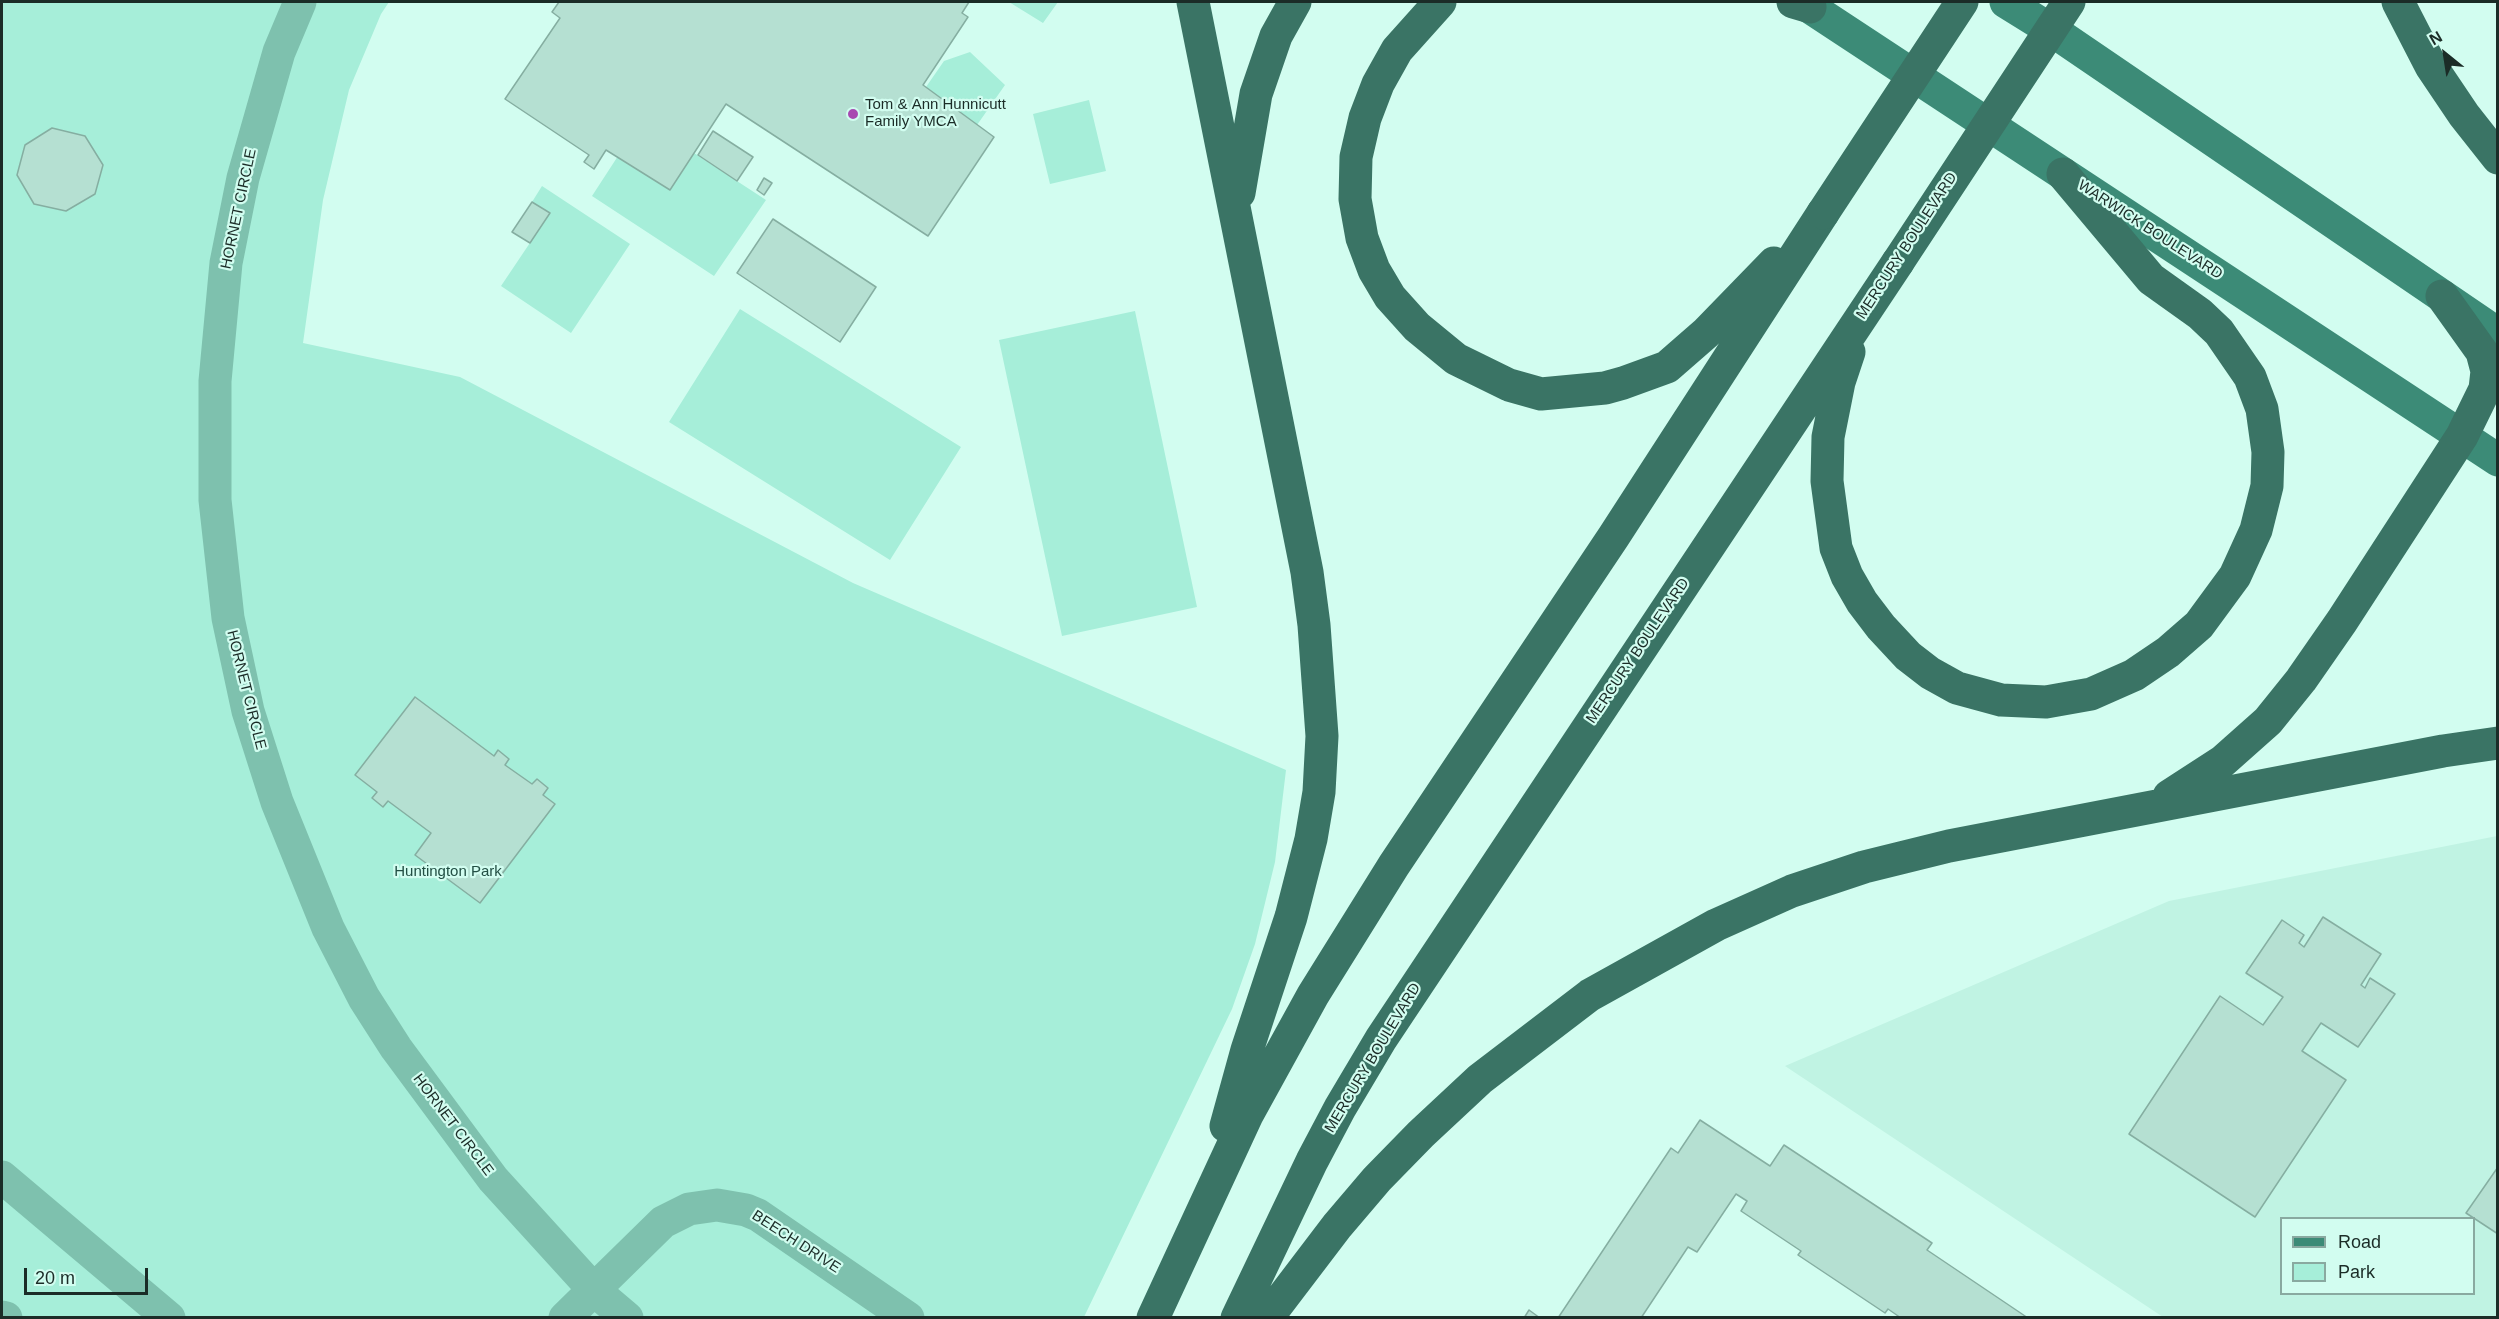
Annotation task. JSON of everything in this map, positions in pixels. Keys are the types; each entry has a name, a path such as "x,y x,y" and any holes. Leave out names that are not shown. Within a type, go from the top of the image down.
{"highway":[{"path":"1192,2 1307,572 1314,625 1322,736 1319,792 1311,839 1291,918 1247,1050 1204,1206"},
{"path":"1235,216 1256,94 1276,36 1295,2"},
{"path":"1440,2 1397,50 1378,84 1365,118 1356,158 1355,199 1362,238 1374,270 1390,297 1417,327 1456,359 1509,385 1541,394 1605,388 1648,375 1667,367 1689,350 1823,213"},
{"path":"1153,1317 1247,1115 1313,994 1400,855 1614,536 1962,2"},
{"name":"MERCURY BOULEVARD","path":"1237,1317 1316,1152 1381,1039 2069,2"},
{"path":"2398,2 2431,66 2464,115 2498,158"},
{"path":"1860,319 1839,382 1828,436 1827,482 1836,548 1847,576 1862,602 1881,627 1908,656 1930,673 1958,688 2001,700 2046,702 2091,694 2134,675 2168,652 2199,625 2235,576 2256,530 2267,486 2268,452 2262,409 2250,377 2219,332 2200,314 2151,279 2064,174"},
{"path":"2155,805 2223,761 2268,721 2301,680 2342,621 2462,436 2485,389 2487,371 2482,352 2442,297"},
{"path":"1267,1317 1337,1226 1421,1134 1480,1079 1590,995 1716,925 1781,896 1864,867 1949,846 2155,805 2443,751 2498,743"}],"main road":[{"path":"2006,2 2056,33 2498,334"},
{"name":"WARWICK BOULEVARD","path":"1802,3 2498,460"}],"street":[{"name":"HORNET CIRCLE","path":"300,2 279,52 243,178 226,263 214,381 215,500 228,618 248,711 277,802 324,918 364,998 396,1048 493,1179 594,1290"},
{"path":"2,1177 169,1317"},
{"name":"BEECH DRIVE","path":"565,1317 663,1222 689,1209 717,1205 746,1210 758,1215 908,1317"},
{"path":"594,1290 627,1317"}],"shaded area":[{"path":"2497,836 2497,1317 2163,1317 1785,1066 2169,901"}],"green space":[{"name":"Huntington Park","path":"2,2 389,2 381,14 349,90 323,200 303,343 460,377 853,583 1286,770 1275,862 1255,944 1232,1009 1084,1317 2,1318"},
{"path":"1009,2 1058,2 1043,23"},
{"path":"970,52 1005,85 977,125 926,87 944,61"},
{"path":"1089,100 1106,171 1050,184 1033,114"},
{"path":"694,153 766,200 714,276 592,196 618,156 670,190"},
{"path":"542,186 630,244 571,333 501,286 550,213 532,202"},
{"path":"740,309 961,447 890,560 669,422"},
{"path":"1135,311 1197,607 1062,636 999,340"}],"building":[{"name":"Tom & Ann Hunnicutt Family YMCA","path":"559,2 969,2 962,13 968,17 923,85 994,137 928,236 726,104 670,190 606,150 594,169 584,162 589,155 505,99 560,18 552,12"},
{"path":"52,128 85,136 103,165 95,194 66,211 34,204 17,175 25,145"},
{"path":"713,131 753,157 737,181 698,155"},
{"path":"764,178 772,183 764,195 757,190"},
{"path":"532,202 550,213 530,243 512,232"},
{"path":"773,219 876,287 840,342 737,273"},
{"path":"415,697 494,756 498,750 509,759 505,765 532,784 537,779 548,788 543,795 555,804 480,903 415,855 431,833 388,801 383,807 372,798 377,792 355,775"},
{"path":"2323,917 2381,954 2361,985 2365,988 2370,978 2395,994 2358,1047 2321,1023 2302,1051 2346,1080 2255,1217 2129,1134 2220,996 2263,1025 2283,997 2246,973 2282,920 2304,935 2299,943 2304,947"},
{"path":"1700,1120 1770,1166 1784,1145 1932,1243 1927,1250 2028,1318 1901,1318 1888,1309 1885,1313 1798,1255 1801,1251 1741,1211 1747,1201 1736,1194 1697,1252 1688,1247 1641,1318 1558,1318 1671,1148 1678,1153"},
{"path":"2498,1167 2498,1234 2466,1213"},
{"path":"1529,1310 1540,1318 1524,1318"}],"place":[{"name":"Tom & Ann Hunnicutt Family YMCA","path":"853,114"}]}
